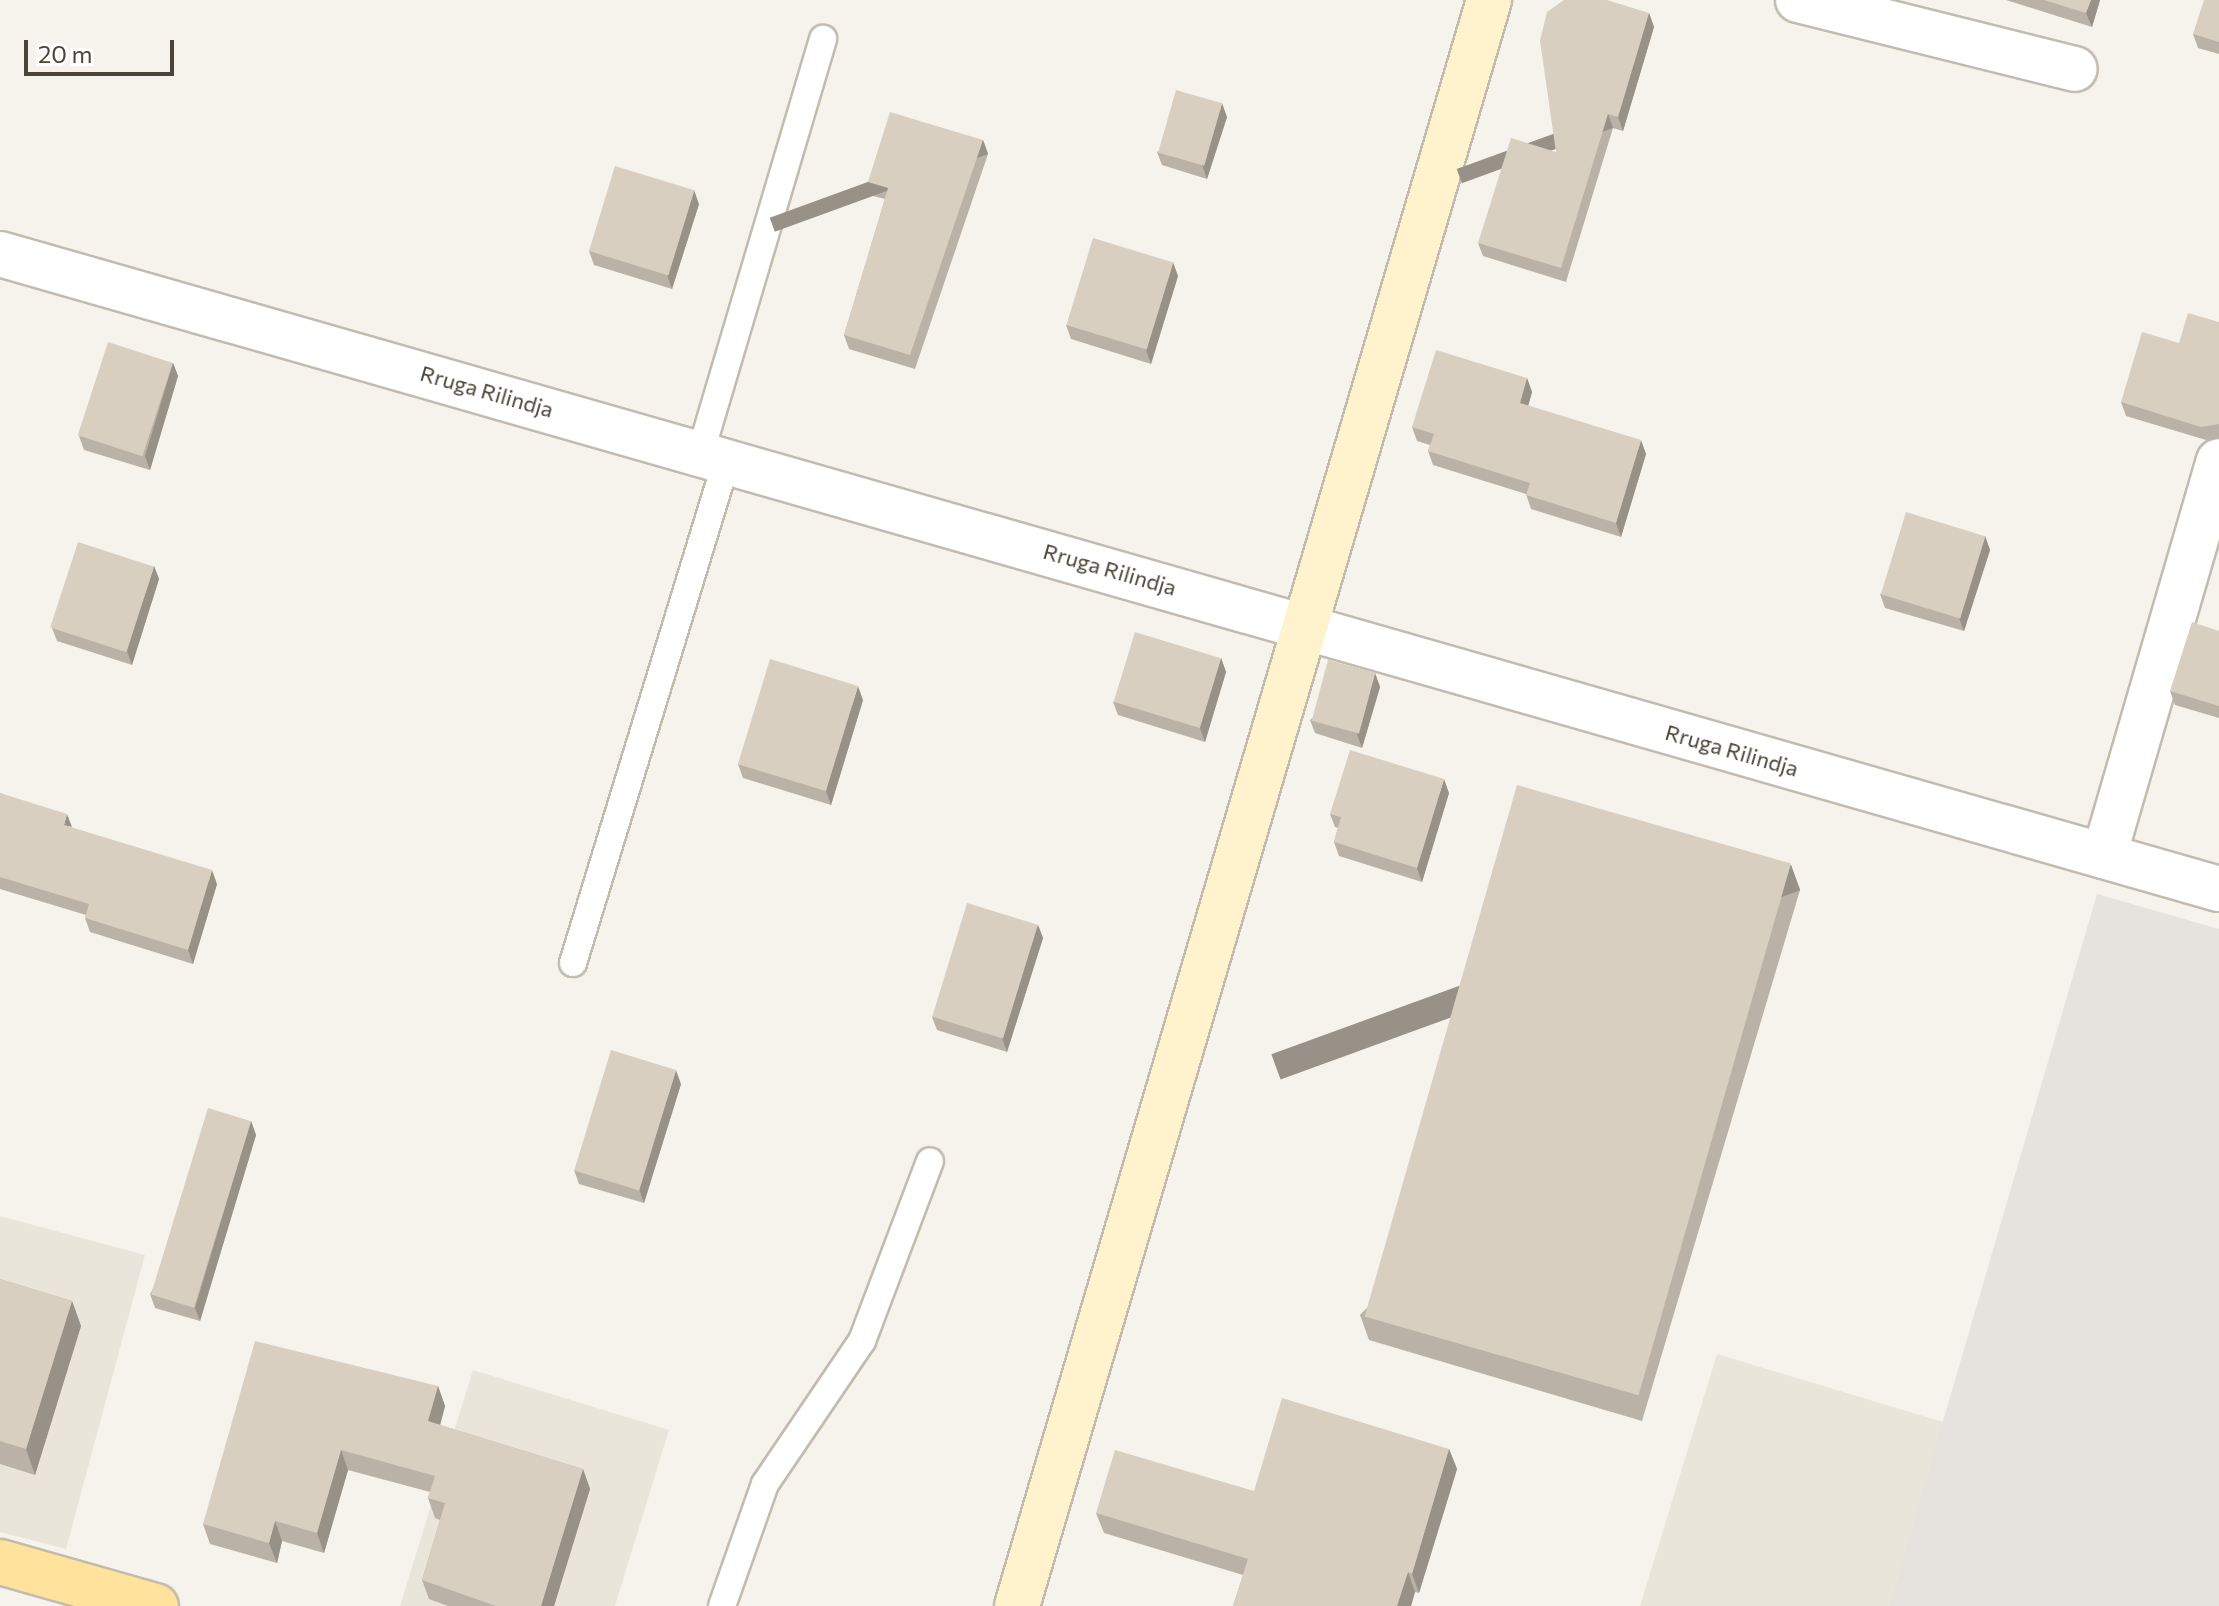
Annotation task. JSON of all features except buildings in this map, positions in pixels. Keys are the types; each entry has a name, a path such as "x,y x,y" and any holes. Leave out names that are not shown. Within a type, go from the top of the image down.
{"main road":[{"path":"0,1562 156,1606"}],"street":[{"path":"1017,1606 1302,626 1489,0"},
{"path":"1798,0 2075,69"},
{"name":"Rruga Rilindja","path":"0,254 714,455 2219,889"},
{"path":"2104,856 2219,461"}],"lane":[{"path":"573,963 714,455 823,39"},
{"path":"722,1606 765,1484 862,1341 930,1161"}],"shaded area":[{"path":"2097,894 2219,929 2219,1606 1889,1606"},
{"path":"0,1216 145,1255 66,1549 0,1532"},
{"path":"1717,1354 1943,1422 1889,1606 1640,1606"},
{"path":"473,1370 669,1430 615,1606 400,1606"}]}
